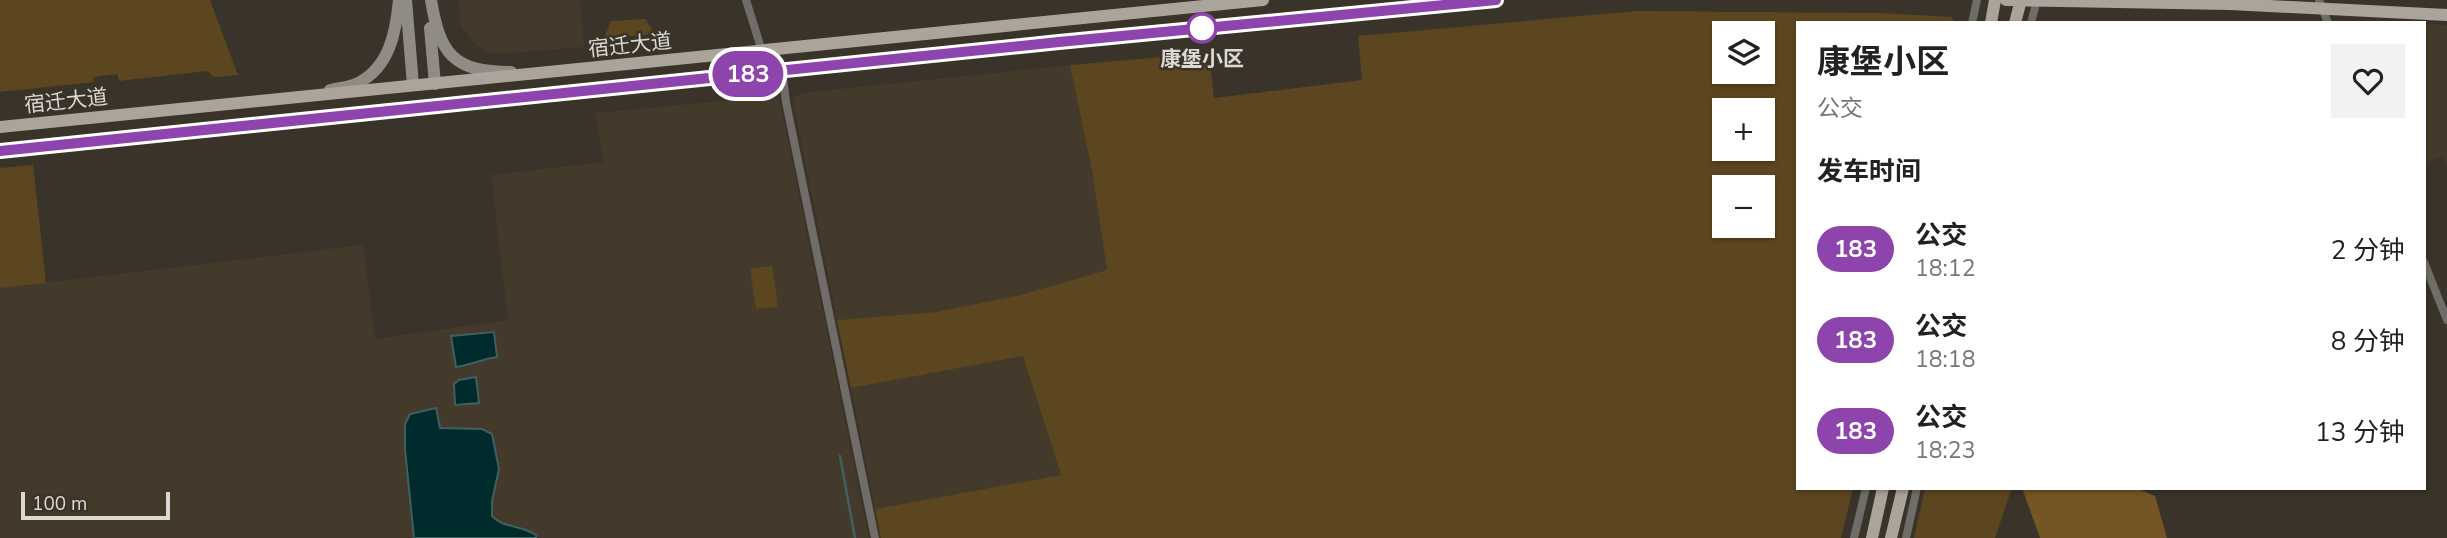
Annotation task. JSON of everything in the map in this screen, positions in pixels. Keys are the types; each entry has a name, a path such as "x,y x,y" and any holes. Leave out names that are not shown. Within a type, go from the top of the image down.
{"main road":[{"path":"302,97 358,83 374,70 388,54 395,35 399,0"},
{"path":"406,0 413,85"},
{"path":"429,0 439,38 451,56 462,63 502,72 550,72"},
{"path":"429,0 435,83"},
{"name":"宿迁大道","path":"0,127 1263,0"},
{"name":"宿迁大道","path":"0,151 1496,0"},
{"path":"1991,21 1995,0"},
{"path":"2006,0 2321,4 2447,15"},
{"path":"2016,21 2021,0"},
{"path":"1872,538 1884,490"},
{"path":"1891,538 1903,490"}],"street":[{"path":"746,0 762,51"},
{"path":"1972,21 1977,0"},
{"path":"2032,21 2037,0"},
{"path":"2321,4 2327,21"},
{"path":"782,70 786,102 875,538"},
{"path":"2426,267 2447,320"},
{"path":"1854,538 1866,490"},
{"path":"1906,538 1917,490"}],"shaded area":[{"path":"0,0 210,0 238,75 214,77 207,71 119,81 117,74 93,77 94,82 0,92"},
{"path":"458,0 580,0 584,47 490,53 476,45 461,26"},
{"path":"1636,11 1882,13 1951,17 1954,21 1796,21 1796,490 1853,490 1841,538 881,538 875,509 1061,475 1023,356 851,388 837,320 936,312 1020,295 1107,270 1092,171 1070,65 1209,53 1214,98 1362,80 1358,36"},
{"path":"645,19 655,34 604,38 611,21"},
{"path":"2426,24 2447,25 2447,168 2442,157 2426,162"},
{"path":"1070,65 1092,171 1107,270 1020,295 936,312 837,320 793,103 795,97 801,93"},
{"path":"775,97 781,106 869,538 0,538 0,288 363,245 375,339 508,320 491,175 604,162 595,113"},
{"path":"33,165 46,283 0,288 0,168"},
{"path":"772,266 778,307 756,309 750,269"},
{"path":"1023,356 1061,475 875,509 851,388"},
{"path":"1925,490 2011,490 1995,538 1914,538"},
{"path":"2023,490 2141,490 2155,496 2167,538 2040,538"}],"water":[{"path":"494,332 497,357 456,367 451,336"},
{"path":"476,377 479,403 455,405 454,384 459,380"},
{"path":"436,408 440,428 482,429 492,434 499,469 492,501 492,516 502,523 536,535 536,538 414,538 405,424 410,414"}],"waterway":[{"path":"840,456 855,538"}],"bus line":[{"name":"183","path":"0,151 1496,0"}],"place":[{"name":"康堡小区","path":"1202,28"}]}
